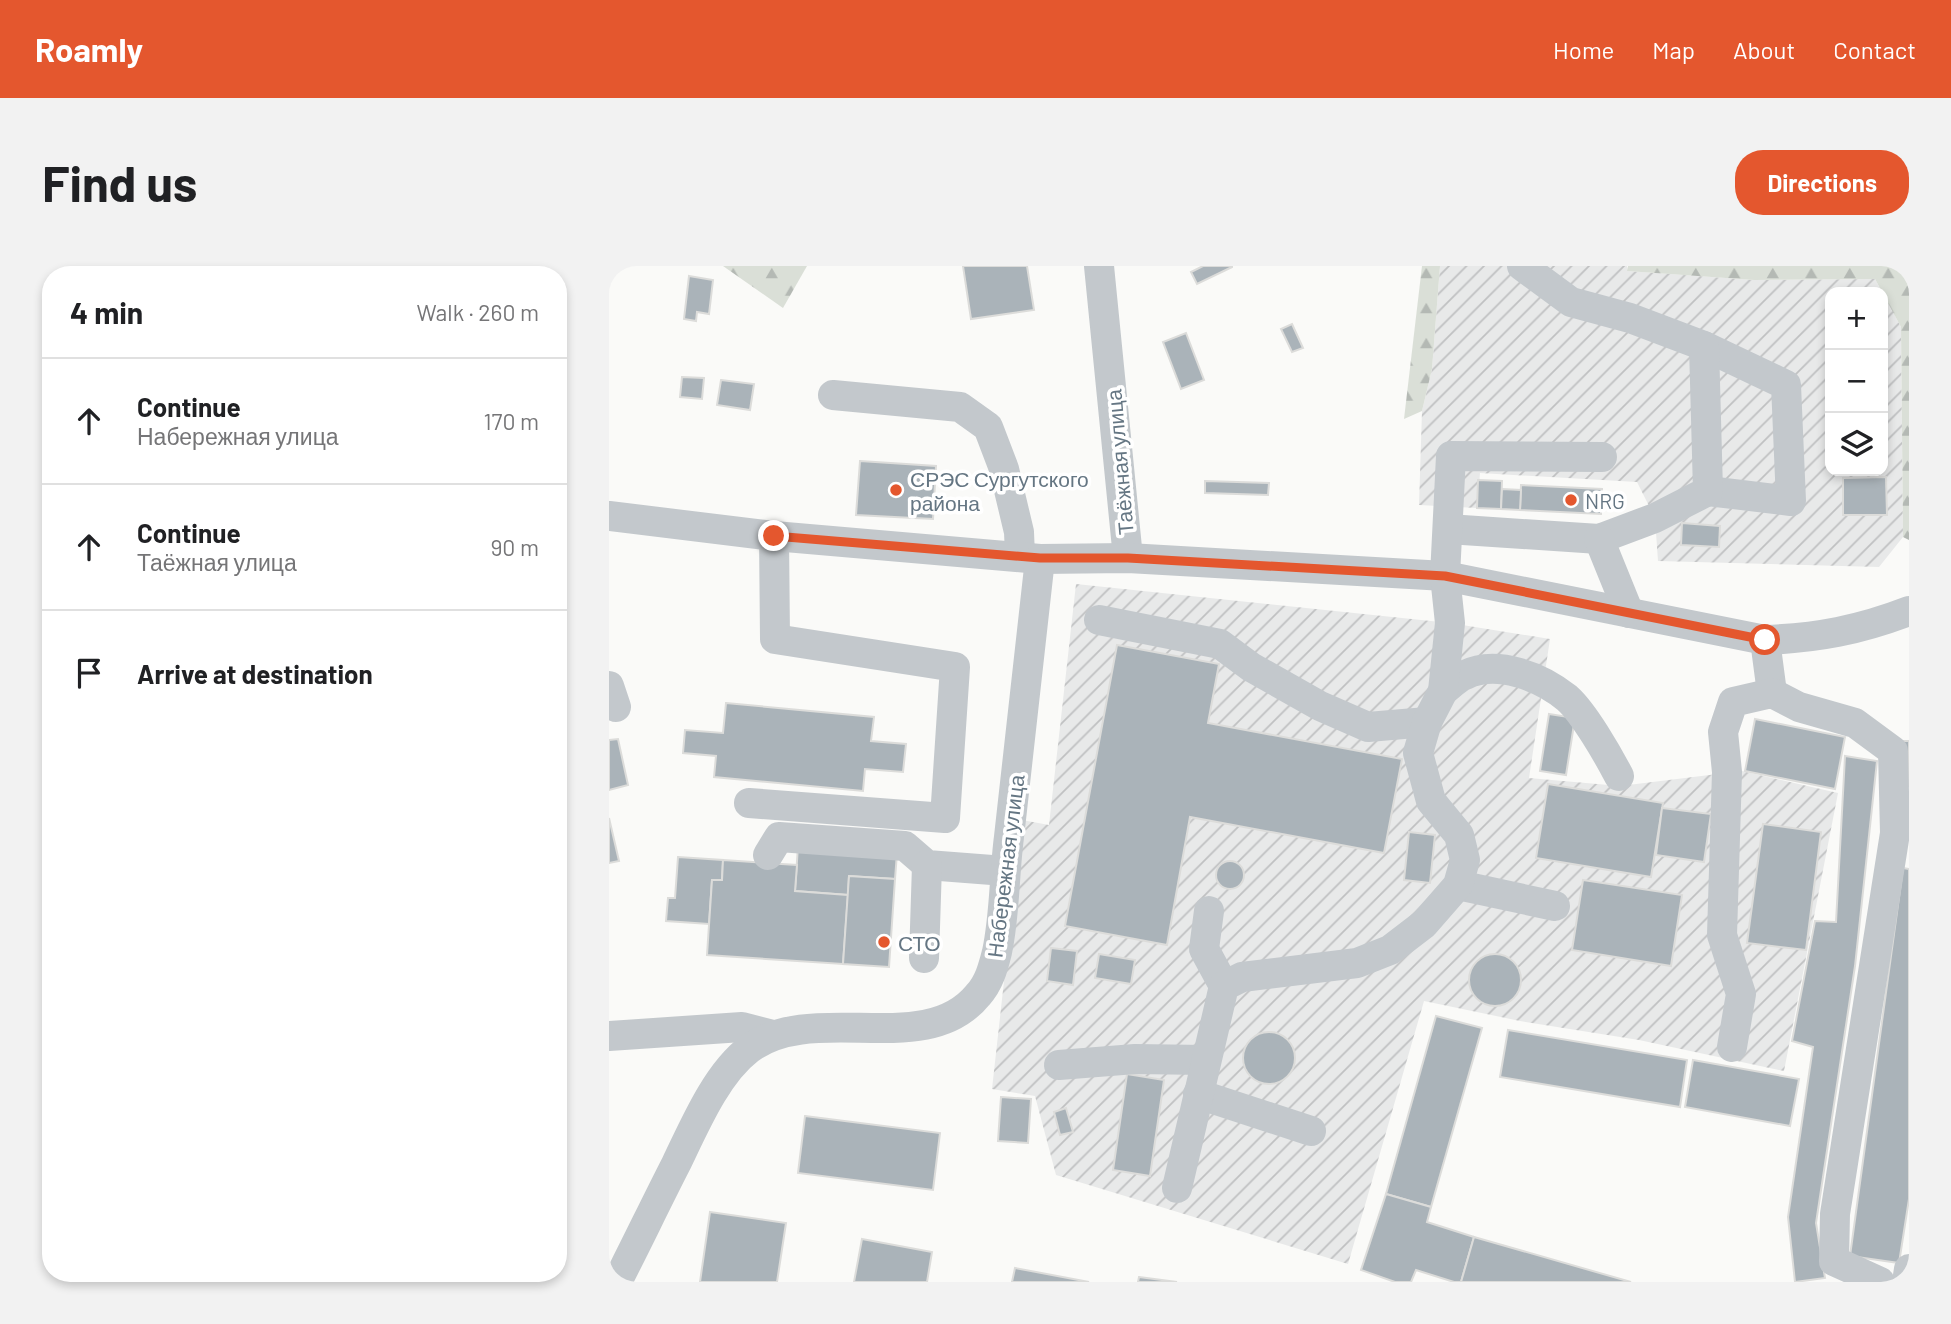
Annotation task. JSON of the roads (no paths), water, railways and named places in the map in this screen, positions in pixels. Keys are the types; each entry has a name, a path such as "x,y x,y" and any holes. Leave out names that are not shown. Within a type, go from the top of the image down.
{"street":[{"name":"Таёжная улица","path":"609,516 774,536 1030,557 1128,558 1099,266"},
{"path":"1448,529 1599,540 1655,518 1708,491 1791,501 1786,385 1704,346 1630,318 1571,302 1522,266"},
{"path":"1704,346 1708,491"},
{"name":"Набережная улица","path":"617,1282 712,1096 731,1066 749,1049 773,1035 801,1028 909,1027 937,1022 960,1012 978,995 991,975 1001,927 1030,557 1019,532 1004,468 988,427 960,407 833,395"},
{"path":"1224,986 1242,977 1357,963 1390,950 1425,924 1458,885 1465,860 1459,835 1431,801 1418,753 1427,722 1443,691 1450,623 1445,576 1451,456 1602,457"},
{"path":"749,803 945,818 955,667 775,639 774,536"},
{"path":"1599,540 1629,613"},
{"path":"1128,558 1445,576 1765,640 1808,638 1875,624 1909,611"},
{"path":"1099,620 1220,644 1251,667 1320,706 1369,727 1427,722"},
{"path":"1765,640 1772,694"},
{"path":"1443,691 1465,675 1492,668 1524,674 1543,683 1568,699 1603,747 1619,776"},
{"path":"1732,1047 1741,994 1722,935 1727,772 1723,732 1733,702 1772,694 1799,707 1855,723 1893,751 1902,823 1895,833 1835,1214 1833,1261 1879,1282"},
{"path":"768,855 779,837 905,846 927,865 1005,871"},
{"path":"924,958 927,865"},
{"path":"1458,885 1555,906"},
{"path":"1177,1188 1224,986 1204,949 1209,911"},
{"path":"609,1036 742,1027 773,1035"},
{"path":"1059,1065 1135,1059 1206,1060"},
{"path":"1198,1094 1311,1131"},
{"path":"1907,1282 1909,1269"}],"place":[{"name":"СРЭС Сургутского района","path":"896,490"},
{"name":"NRG","path":"1571,500"},
{"name":"СТО","path":"884,942"}]}
